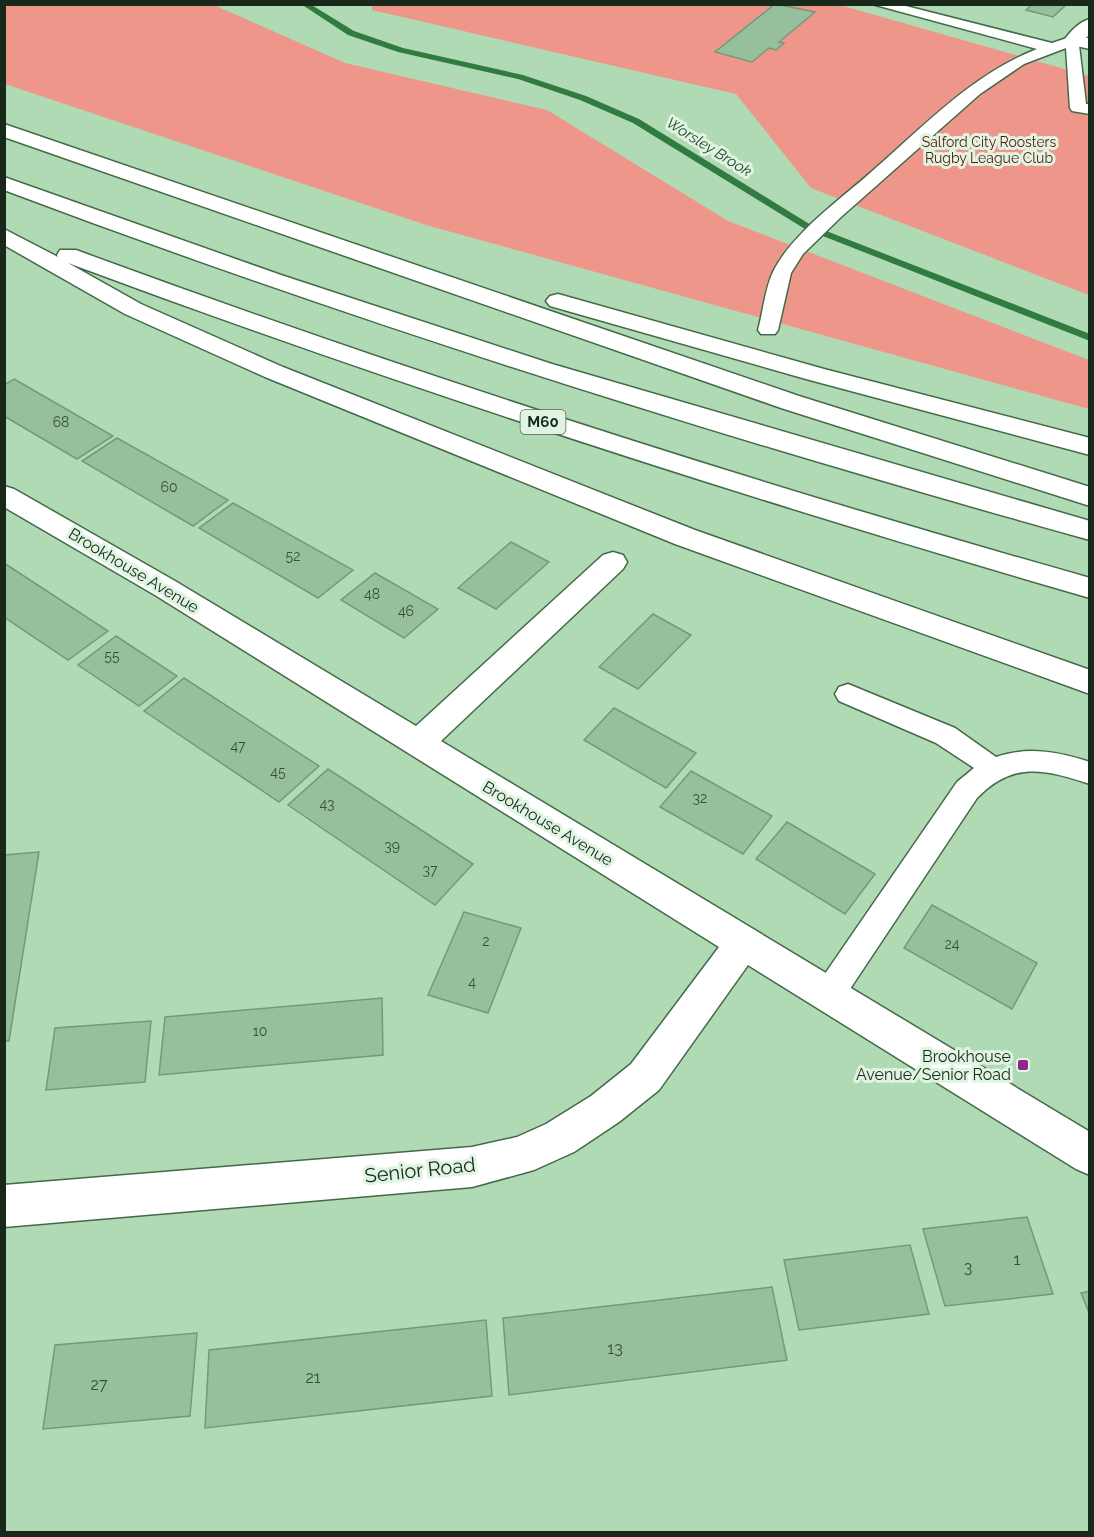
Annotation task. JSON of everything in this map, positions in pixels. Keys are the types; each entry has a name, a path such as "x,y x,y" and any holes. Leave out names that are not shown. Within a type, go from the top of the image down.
{"main road":[{"path":"1081,42 1089,24"},
{"path":"4,130 790,402 1089,497"},
{"path":"4,183 127,230 365,313 745,432 1089,531"},
{"name":"M60","path":"4,229 236,316 516,414 908,537 1089,588"},
{"path":"4,236 133,309 285,376 686,537 1089,682"},
{"path":"335,244 512,288 814,374 1089,447"},
{"name":"Brookhouse Avenue","path":"4,495 165,588 1089,1155"},
{"path":"418,743 613,562"},
{"name":"Senior Road","path":"4,1206 472,1167 520,1156 561,1138 605,1109 645,1077 744,942"}],"lane":[{"path":"879,4 1053,48"},
{"path":"768,330 782,273 796,251 974,91 1019,61 1053,48 1081,42 1078,108 1089,109"},
{"path":"848,694 960,743 983,759 992,770"},
{"path":"829,994 967,790 999,766 1024,762 1055,765 1089,773"}],"green space":[{"path":"5,5 214,5 345,63 547,110 728,221 1089,360 1089,409 426,225 5,84"},
{"name":"Salford City Roosters Rugby League Club","path":"372,5 840,5 1089,76 1089,295 811,188 736,94 372,10"}],"building":[{"path":"775,4 815,12 779,42 784,43 776,50 769,48 752,62 715,52"},
{"path":"1032,4 1067,4 1053,17 1026,10"},
{"path":"14,379 113,436 77,459 4,416 4,385"},
{"path":"117,438 228,500 193,526 82,461"},
{"path":"233,503 353,570 318,598 199,528"},
{"path":"511,542 549,562 496,609 458,588"},
{"path":"4,563 108,631 68,660 4,617"},
{"path":"375,573 438,609 404,638 341,600"},
{"path":"653,614 691,635 638,689 599,667"},
{"path":"116,636 177,676 139,706 78,665"},
{"path":"184,678 319,766 279,802 144,711"},
{"path":"614,708 696,753 666,788 584,740"},
{"path":"328,769 473,864 435,905 288,805"},
{"path":"691,771 772,816 743,854 660,807"},
{"path":"787,822 875,874 845,914 756,859"},
{"path":"39,852 9,1041 4,1041 4,855"},
{"path":"932,905 1037,963 1012,1009 904,948"},
{"path":"464,912 521,928 488,1013 428,995"},
{"path":"382,998 383,1055 159,1075 165,1017"},
{"path":"151,1021 145,1082 46,1090 55,1028"},
{"path":"1027,1217 1053,1294 945,1306 923,1229"},
{"path":"910,1245 929,1314 799,1330 784,1260"},
{"path":"772,1287 787,1360 509,1395 503,1318"},
{"path":"1090,1291 1090,1315 1081,1293"},
{"path":"486,1320 492,1396 205,1428 209,1350"},
{"path":"197,1333 190,1416 43,1429 55,1345"}],"waterway":[{"name":"Worsley Brook","path":"304,4 351,33 401,50 520,77 583,98 636,121 808,227 1090,338"}],"place":[{"name":"Brookhouse Avenue/Senior Road","path":"1023,1065"}]}
